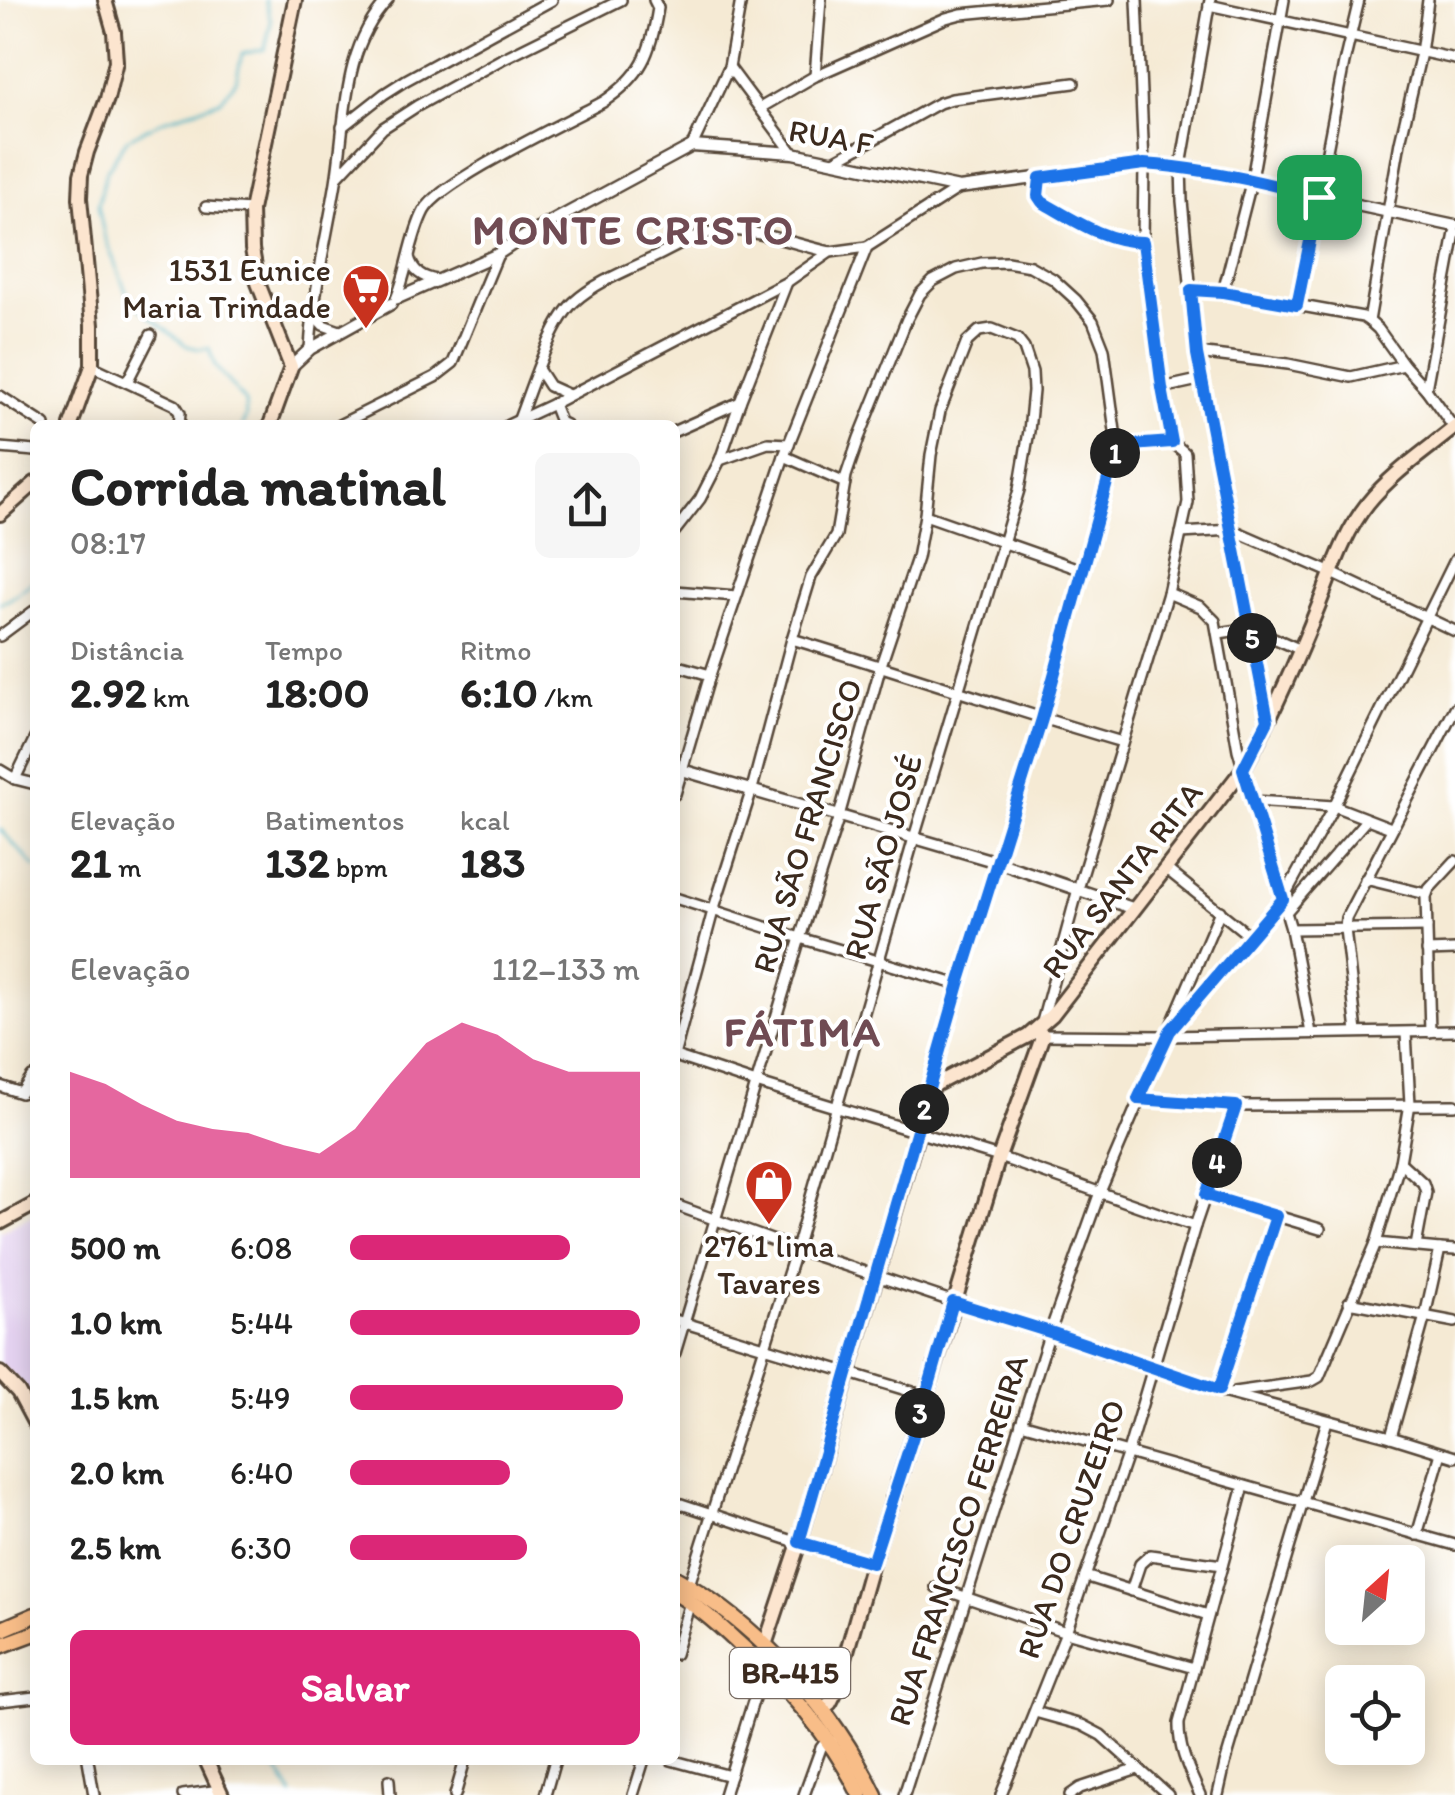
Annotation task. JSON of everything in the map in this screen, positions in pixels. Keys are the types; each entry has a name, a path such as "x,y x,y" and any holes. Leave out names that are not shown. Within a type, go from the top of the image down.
{"main road":[{"path":"74,420 92,366 81,175 116,61 106,0"},
{"path":"272,420 291,367 258,283 251,210 294,0"},
{"name":"RUA SANTA RITA","path":"930,1087 1046,1025 1243,769 1300,650 1348,535 1367,504 1383,486 1455,428"},
{"path":"0,514 30,487"},
{"path":"815,1709 830,1703 835,1693 953,1302 1046,1025"},
{"path":"764,1645 799,1542 930,1087"},
{"path":"0,1223 30,1207"},
{"path":"0,1374 18,1392 30,1415"},
{"name":"BR-415","path":"680,1585 690,1602 815,1709 860,1795"},
{"name":"BR-415","path":"680,1585 764,1645 846,1741 876,1795"},
{"path":"0,1630 30,1617"},
{"path":"0,1646 30,1635"},
{"path":"208,1765 221,1793"}],"street":[{"path":"310,349 312,314 352,71 366,30 388,0"},
{"path":"342,127 384,94 552,0"},
{"path":"336,178 382,128 416,106 621,0"},
{"path":"291,367 310,349 394,301 498,254 692,146 729,67 741,0"},
{"path":"814,76 820,0"},
{"path":"760,108 814,76 946,18 1109,0"},
{"path":"1137,0 1143,242 1162,388 1172,442 1185,453 1188,502 1168,593 1043,1014 1046,1025 1168,1034 1455,1031"},
{"path":"1223,292 1252,179 1284,0"},
{"path":"1297,305 1359,0"},
{"path":"1369,321 1428,0"},
{"path":"1268,720 1197,354 1191,290 1181,166 1209,2 1350,38 1455,59"},
{"path":"394,301 424,210 466,176 622,89 650,50 658,3"},
{"path":"729,67 793,153"},
{"path":"834,162 952,99 1074,82"},
{"name":"RUA F","path":"692,146 793,153 959,188 1144,164 1181,166 1387,210 1455,230"},
{"path":"1040,178 1038,196 1042,202 1106,236 1124,242 1143,242"},
{"path":"519,419 558,327 573,303 591,290 714,231 755,234 830,252 867,247 959,188"},
{"path":"206,206 251,210"},
{"path":"1426,389 1455,230"},
{"path":"680,763 784,456 867,247"},
{"path":"519,419 787,282 830,252"},
{"path":"349,420 453,364 498,254"},
{"path":"408,255 419,274 438,280"},
{"path":"680,1035 811,576 836,535 845,482 859,438 907,319 920,294 933,281 956,269 982,262 1030,266 1053,279 1092,321 1104,349 1117,446 1042,719 930,1087"},
{"path":"680,525 700,499 720,460 787,282"},
{"path":"1191,290 1223,292 1369,321 1455,428"},
{"path":"312,314 323,325 340,331"},
{"name":"RUA SÃO FRANCISCO","path":"680,1322 715,1220 839,816 881,665 917,558 940,411 972,336 992,329"},
{"name":"RUA SÃO JOSÉ","path":"680,1585 713,1515 766,1347 1020,490 1032,372 1017,339 992,329"},
{"path":"128,382 151,335"},
{"path":"1197,354 1288,364 1351,377 1404,366"},
{"path":"92,366 175,406 179,420"},
{"path":"538,369 549,386 570,396"},
{"path":"1162,388 1203,379"},
{"path":"0,396 37,420"},
{"path":"680,429 740,402"},
{"path":"552,404 559,420"},
{"path":"1117,446 1172,442"},
{"path":"720,460 768,443 789,444"},
{"path":"0,448 30,451"},
{"path":"784,456 845,482"},
{"path":"925,514 1082,570"},
{"path":"1181,533 1233,530 1455,631"},
{"path":"1168,1034 1283,899 1334,806 1455,560"},
{"path":"680,592 736,596"},
{"path":"1168,593 1210,614 1219,633 1243,769 1291,929 1310,1032"},
{"path":"0,636 30,614"},
{"path":"1219,633 1250,628 1300,650"},
{"path":"792,639 1122,742"},
{"path":"680,666 710,675"},
{"path":"1357,1032 1346,918 1455,708"},
{"path":"15,779 30,748"},
{"path":"0,770 30,783"},
{"path":"680,770 997,862 1135,909"},
{"path":"1253,801 1334,806 1391,828"},
{"path":"1286,912 1366,819"},
{"path":"1430,1032 1426,894 1455,860"},
{"path":"1165,868 1251,937"},
{"path":"1365,879 1426,894"},
{"path":"680,900 959,984"},
{"name":"RUA FRANCISCO FERREIRA","path":"904,1795 1050,1332 1100,1192 1220,911"},
{"path":"1291,929 1427,927"},
{"path":"1427,950 1455,950"},
{"path":"1222,1392 1316,1380 1376,1243 1400,1162 1410,1104 1406,1033"},
{"path":"680,1056 756,1084 999,1157 1195,1226"},
{"path":"0,1086 21,1093 30,1080"},
{"path":"1138,1099 1236,1106 1455,1105"},
{"name":"RUA DO CRUZEIRO","path":"1001,1795 1066,1632 1127,1455 1195,1226 1236,1106"},
{"path":"1400,1162 1423,1183 1426,1192 1416,1246"},
{"path":"1206,1195 1320,1229"},
{"path":"680,1207 1222,1392 1455,1457"},
{"path":"1222,1392 1276,1216"},
{"path":"1376,1243 1455,1250"},
{"path":"1392,1437 1440,1248"},
{"path":"1349,1302 1455,1322"},
{"path":"680,1322 926,1396"},
{"path":"1218,1795 1327,1421"},
{"path":"1021,1423 1455,1545"},
{"path":"1417,1534 1441,1453"},
{"path":"1200,1795 1178,1737 1178,1724 1244,1486"},
{"path":"680,1504 872,1563"},
{"path":"1131,1591 1140,1564 1150,1556 1222,1565"},
{"path":"1085,1576 1208,1615"},
{"path":"936,1588 1066,1632 1194,1668"},
{"path":"680,1637 690,1602"},
{"path":"724,1795 764,1666"},
{"path":"0,1700 30,1697"},
{"path":"1034,1712 1101,1735 1168,1795"},
{"path":"804,1795 822,1748 829,1742 846,1741"},
{"path":"680,1762 730,1776"},
{"path":"89,1765 94,1795"},
{"path":"456,1795 462,1765"},
{"path":"544,1795 554,1765"},
{"path":"633,1795 642,1765"},
{"path":"1070,1795 1138,1769"},
{"path":"388,1780 390,1795"},
{"path":"183,1795 221,1793"}],"shaded area":[{"path":"30,1217 30,1404 16,1379 0,1365 0,1232"}],"waterway":[{"path":"244,420 245,402 215,366 209,348 187,346 136,306 127,294 104,235 98,205 106,172 127,139 164,120 220,101 236,81 242,54 265,49 271,22 265,0"},
{"path":"0,603 30,584"},
{"path":"0,829 30,862"},
{"path":"279,1765 278,1771 293,1795"}],"place":[{"name":"1531 Eunice Maria Trindade","path":"366,330"},
{"name":"2761 lima Tavares","path":"769,1226"}],"district":[{"name":"MONTE CRISTO","path":"634,229"},
{"name":"FÁTIMA","path":"803,1031"}],"route":[{"path":"1144,164 1181,166 1319,197 1297,305 1191,290 1197,354 1268,720 1243,769 1283,899 1170,1031 1138,1099 1236,1106 1206,1195 1276,1216 1219,1390 953,1302 872,1563 799,1542 959,984 1042,719 1117,446 1172,442 1143,242 1124,242 1106,236 1042,202 1038,196 1040,178 1144,164"}]}
